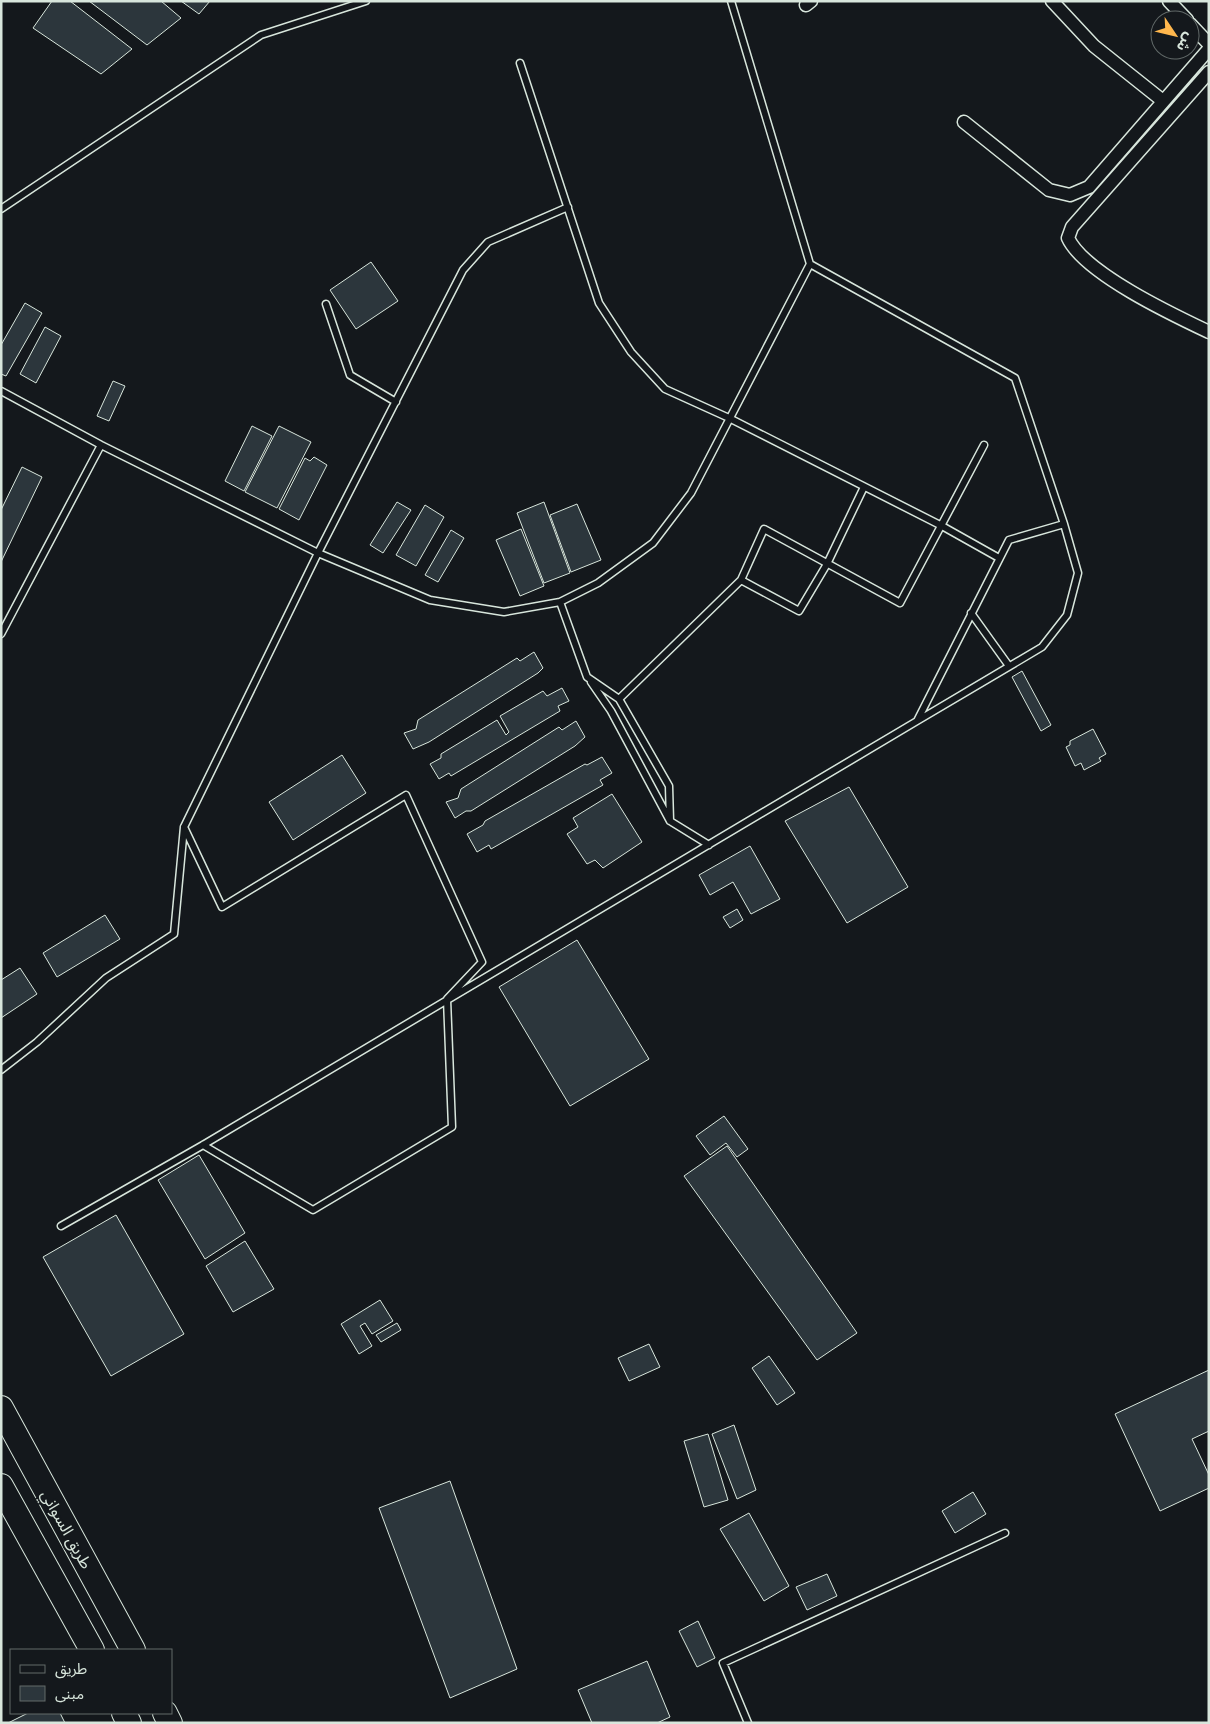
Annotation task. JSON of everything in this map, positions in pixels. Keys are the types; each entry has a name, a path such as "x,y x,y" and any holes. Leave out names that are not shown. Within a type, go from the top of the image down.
{"highway":[{"name":"طريق السواني","path":"1,1408 132,1649"},
{"path":"1,1486 91,1649"}],"street":[{"path":"1052,1 1094,46 1163,101"},
{"path":"1200,35 1209,44"},
{"path":"964,122 1049,190 1070,195 1089,187 1209,49"},
{"path":"1209,72 1072,227 1068,238 1090,264 1160,309 1209,332"}],"lane":[{"path":"1,209 261,35 366,1"},
{"path":"61,1226 203,1145 1042,647 1067,614 1078,573 1064,524 1015,378 810,264 731,1"},
{"path":"520,63 599,302 631,352 665,389 729,418 942,526 999,558"},
{"path":"1,217 8,205"},
{"path":"1,1070 37,1042 106,978 174,934 184,827 318,553 463,270 488,242 568,207"},
{"path":"1,391 101,446 318,553 430,600 504,612 560,602 598,583 653,542 691,493 810,264"},
{"path":"326,304 350,375 396,402"},
{"path":"619,699 741,580 764,530 900,603 984,445"},
{"path":"1,634 101,446"},
{"path":"741,580 799,611 827,564 864,487"},
{"path":"917,721 1009,540 1064,524"},
{"path":"560,602 587,677 611,711 670,821 709,845"},
{"path":"971,613 1009,666"},
{"path":"587,677 619,699 669,786 670,821"},
{"path":"184,827 222,907 406,795 482,962 447,999 452,1127 314,1210 203,1145"},
{"path":"748,1723 723,1663 1005,1533"}],"building":[{"path":"52,1 70,1 132,49 101,74 33,28"},
{"path":"89,1 161,1 181,18 147,45"},
{"path":"181,1 210,1 199,14"},
{"path":"371,262 398,301 356,329 330,290"},
{"path":"25,303 42,313 6,376 1,374 1,345"},
{"path":"45,327 61,336 36,383 20,374"},
{"path":"113,381 125,386 109,421 97,416"},
{"path":"252,426 272,436 244,491 225,481"},
{"path":"279,426 311,442 277,508 245,492"},
{"path":"314,457 327,465 299,520 279,509 305,458 310,461"},
{"path":"22,467 42,477 1,562 1,510"},
{"path":"397,502 411,510 383,553 370,545"},
{"path":"544,502 570,573 544,583 517,513"},
{"path":"577,504 601,560 571,572 550,515"},
{"path":"425,505 444,517 416,566 396,555"},
{"path":"521,529 544,586 520,596 496,540"},
{"path":"451,530 464,538 438,582 425,575"},
{"path":"534,652 543,668 538,673 429,742 413,749 404,733 416,729 418,720 517,658 520,661"},
{"path":"1022,671 1051,725 1041,731 1012,677"},
{"path":"562,688 569,701 558,706 560,711 451,776 449,773 439,779 430,764 441,758 441,754 497,720 506,735 509,732 500,716 543,691 547,696"},
{"path":"576,721 585,737 575,746 471,811 466,811 455,818 446,802 458,798 461,789 559,727 562,730"},
{"path":"1093,729 1106,754 1099,758 1101,761 1084,770 1081,763 1075,766 1066,747 1070,745 1070,741"},
{"path":"342,755 366,793 293,840 269,802"},
{"path":"602,757 612,773 600,780 603,785 491,849 489,845 477,852 467,834 483,825 485,821 585,764 587,765"},
{"path":"849,787 908,887 847,923 785,821"},
{"path":"612,794 642,842 603,868 595,860 587,864 567,834 578,827 573,818"},
{"path":"750,846 780,899 751,914 733,882 710,895 699,875"},
{"path":"737,909 743,920 730,928 723,917"},
{"path":"105,915 120,939 57,977 43,953"},
{"path":"577,940 649,1059 570,1106 499,987"},
{"path":"20,968 37,994 1,1018 1,980"},
{"path":"724,1116 748,1149 737,1157 726,1143 710,1155 696,1136"},
{"path":"727,1146 857,1333 817,1360 684,1176"},
{"path":"199,1155 245,1233 205,1259 158,1180"},
{"path":"116,1215 184,1334 111,1376 43,1257"},
{"path":"245,1241 274,1289 233,1312 206,1266"},
{"path":"380,1300 393,1321 372,1334 365,1323 360,1326 372,1346 359,1354 341,1324"},
{"path":"397,1323 401,1330 381,1342 376,1335"},
{"path":"649,1344 660,1367 629,1381 618,1358"},
{"path":"769,1356 795,1393 777,1405 752,1368"},
{"path":"1209,1370 1209,1431 1192,1439 1209,1475 1209,1488 1160,1511 1115,1414"},
{"path":"734,1425 756,1490 737,1499 712,1434"},
{"path":"708,1434 728,1500 704,1507 684,1441"},
{"path":"450,1481 517,1669 450,1698 379,1508"},
{"path":"973,1492 986,1514 955,1533 942,1511"},
{"path":"749,1513 789,1586 764,1601 720,1529"},
{"path":"827,1574 837,1596 807,1610 796,1587"},
{"path":"698,1621 715,1658 697,1667 679,1631"},
{"path":"647,1661 670,1717 657,1723 592,1723 578,1690"},
{"path":"26,1714 60,1714 65,1723 8,1723"}]}
